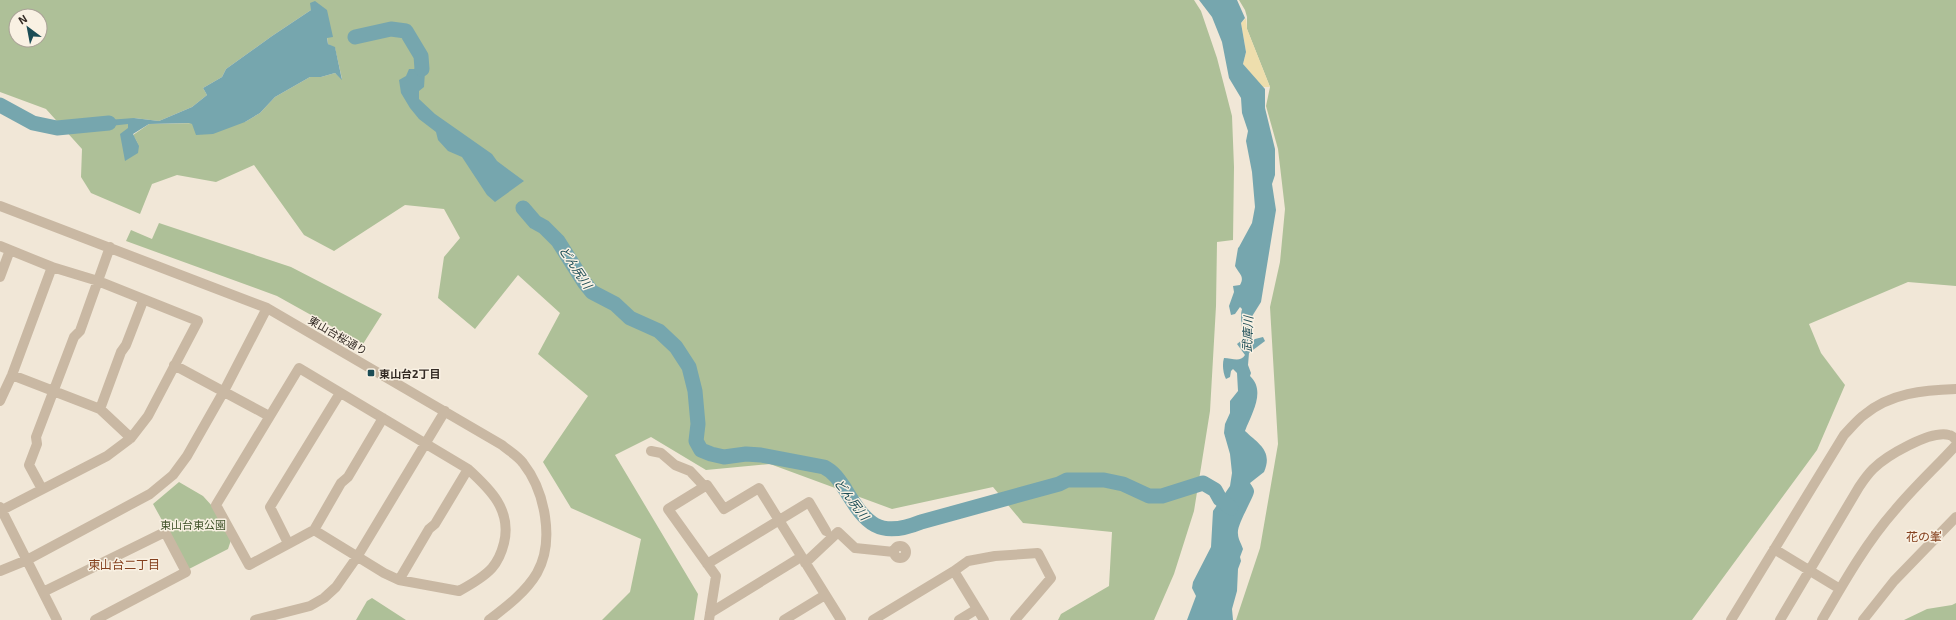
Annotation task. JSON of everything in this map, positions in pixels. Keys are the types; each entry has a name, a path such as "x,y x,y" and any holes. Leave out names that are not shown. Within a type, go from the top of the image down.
{"street":[{"name":"東山台桜通り","path":"0,206 267,308 502,445 523,462 537,485 544,507 546,538 543,556 537,572 522,592 489,620"},
{"path":"0,246 52,267 98,282 198,321 148,416 131,438 107,456 1,510 57,620"},
{"path":"42,489 29,465 37,444 36,437 55,391 74,337 80,331 110,247"},
{"path":"0,277 10,250"},
{"path":"0,401 2,390 12,374 52,267"},
{"path":"100,409 121,352 126,345 144,301"},
{"path":"0,571 26,560 150,494 173,475 186,456 224,391 267,308"},
{"path":"174,365 269,416"},
{"path":"314,530 384,573 399,580 459,592 492,568 502,552 506,534 505,518 500,504 490,490 468,469 425,442 299,368 216,506 249,565 314,530 383,418"},
{"path":"12,374 100,409 131,438"},
{"path":"1732,620 1844,435 1864,414 1890,399 1932,390 1956,389"},
{"path":"288,543 270,507 340,393"},
{"path":"255,620 310,606 324,598 336,587 357,557 445,411"},
{"path":"1780,620 1859,487 1872,470 1888,457 1910,444 1932,436 1947,434 1951,435 1956,440"},
{"path":"1822,620 1870,542 1894,510 1956,445"},
{"path":"651,451 661,453 675,465 690,471 705,487 707,485 724,510 759,488 841,620"},
{"path":"399,580 429,529 435,524 468,469"},
{"path":"705,487 668,509 716,576 709,617"},
{"path":"707,564 809,502 826,531"},
{"path":"1864,620 1894,581 1956,517"},
{"path":"43,592 165,532 186,572 95,620"},
{"path":"709,617 803,560 838,532 855,548 894,552"},
{"path":"1774,549 1840,589"},
{"path":"873,620 968,561 995,556 1038,553 1051,578 1015,620"},
{"path":"954,571 984,620"},
{"path":"784,620 825,595"},
{"path":"959,620 977,609"}],"green space":[{"path":"0,0 1194,0 1201,11 1217,58 1232,116 1234,167 1233,240 1217,242 1216,306 1210,411 1194,511 1174,574 1154,620 1058,620 1061,614 1109,586 1112,532 1023,523 993,487 892,509 770,464 706,470 651,437 615,455 698,594 694,620 602,620 630,592 641,539 571,508 543,462 588,396 538,354 560,313 518,275 475,329 438,298 444,257 460,238 444,209 405,205 334,251 304,235 254,165 216,182 177,175 152,184 140,214 91,193 81,177 82,149 46,109 0,92","holes":["311,10 332,37 327,37 328,44 335,48 342,79 335,73 321,77 310,77 275,97 260,113 245,122 149,124 133,135 139,145 128,128 128,124 134,118 159,121 192,107 207,95 203,88 222,77 226,69"]},
{"path":"1239,0 1956,0 1956,286 1908,282 1809,324 1821,353 1845,385 1817,450 1692,620 1236,620 1260,548 1278,444 1270,307 1280,262 1285,209 1278,149 1266,106 1270,87 1247,29 1247,17 1245,10"},
{"path":"159,223 291,267 382,314 363,344 277,296 126,241 131,230 152,239"},
{"name":"東山台東公園","path":"179,482 203,496 213,507 231,540 228,549 189,569 153,504"},
{"path":"372,598 406,620 356,620 367,601"},
{"path":"1956,603 1956,620 1904,620 1927,609"}],"sand":[{"path":"1246,18 1247,29 1270,87 1262,87 1243,64 1246,52 1241,23"}],"water":[{"name":"武庫川","path":"1199,0 1237,0 1245,18 1241,23 1246,52 1243,64 1265,89 1265,108 1275,149 1275,175 1272,184 1276,210 1261,302 1251,318 1249,333 1251,340 1263,337 1265,341 1249,353 1248,365 1251,373 1250,376 1255,382 1257,395 1254,410 1245,431 1260,444 1266,453 1267,459 1264,472 1250,483 1254,489 1254,494 1242,518 1238,530 1243,549 1238,569 1237,591 1232,609 1233,620 1187,620 1196,596 1192,588 1193,582 1211,547 1213,511 1230,486 1232,473 1230,454 1224,433 1225,424 1230,413 1230,401 1238,391 1237,373 1233,369 1230,377 1226,379 1223,363 1224,358 1236,360 1241,359 1245,355 1237,344 1242,340 1242,309 1240,307 1235,314 1231,315 1229,306 1234,292 1233,286 1240,285 1242,279 1235,266 1238,248 1252,223 1255,207 1252,172 1246,141 1248,131 1242,113 1241,98 1229,78 1222,42 1212,17"},
{"path":"315,1 327,10 333,37 327,38 328,44 335,47 342,80 335,73 321,77 310,77 275,97 260,113 245,122 213,134 196,135 192,124 189,123 149,124 133,134 139,146 138,153 125,161 120,134 128,128 128,124 110,126 108,120 134,118 159,121 192,107 207,95 203,88 222,77 226,69 311,10 310,3"},
{"path":"417,67 425,72 424,87 419,91 419,99 435,114 492,154 497,161 524,181 495,202 487,195 462,157 448,151 438,140 436,132 419,119 401,93 399,80 406,76 409,69 414,69"}],"waterway":[{"name":"どん尻川","path":"355,37 391,29 406,31 421,56 422,69"},
{"name":"どん尻川","path":"0,105 33,123 57,128 109,123"},
{"name":"どん尻川","path":"523,208 535,222 544,227 558,241 592,292 615,304 630,318 659,331 676,347 689,367 695,391 698,424 696,441 701,450 724,457 746,454 761,455 824,467 836,476 860,511 875,525 894,529 907,527 1059,484 1067,480 1104,480 1123,484 1149,496 1162,496 1203,483 1215,490 1220,499 1231,508"}],"place":[{"name":"東山台2丁目","path":"371,373"}],"district":[{"name":"花の峯","path":"1924,536"},
{"name":"東山台二丁目","path":"124,564"}]}
